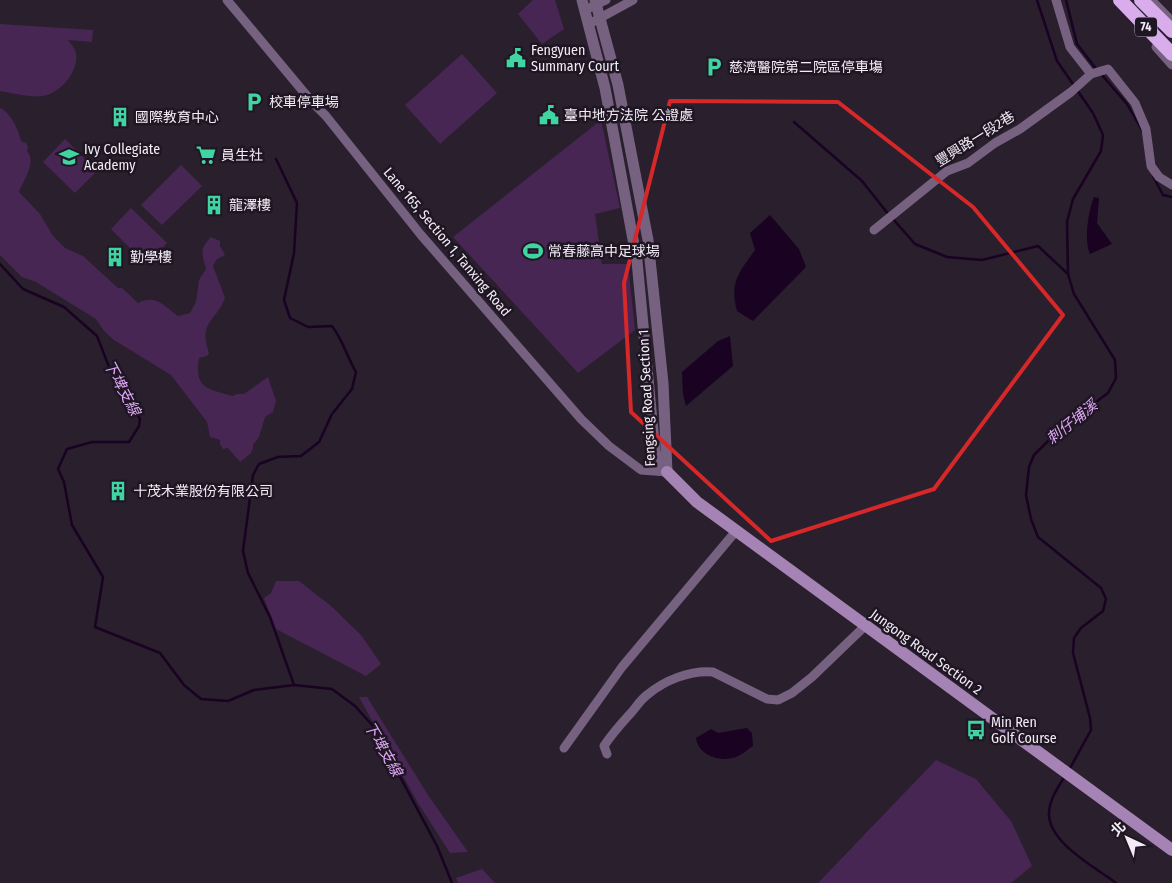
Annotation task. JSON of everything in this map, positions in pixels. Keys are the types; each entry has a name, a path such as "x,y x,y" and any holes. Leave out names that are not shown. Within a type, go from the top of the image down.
{"highway":[{"name":"74","path":"1120,0 1172,54"},
{"name":"74","path":"1141,0 1172,31"}],"main road":[{"name":"Jungong Road Section 2","path":"667,472 697,502 1172,850"}],"street":[{"name":"Lane 165, Section 1, Tanxing Road","path":"227,0 312,102 326,116 428,242 581,419 609,446 641,470 667,472"},
{"path":"594,21 633,0"},
{"path":"1056,0 1070,47 1091,74 1108,69 1135,103 1146,129 1150,166 1159,177 1172,185"},
{"path":"1111,0 1172,64"},
{"path":"1151,0 1172,21"},
{"name":"Fengsing Road Section 1","path":"593,3 594,21 618,85 648,240 663,384 667,472"},
{"name":"豐興路一段2巷","path":"874,230 947,171 968,163 995,143 1020,129 1071,92 1091,74"},
{"path":"564,748 622,667 736,531"},
{"path":"607,754 604,746 609,737 646,695 665,683 683,676 713,672 767,699 778,700 792,693 812,677 865,626"}],"highlighted area":[{"path":"670,101 838,102 973,207 1063,315 934,489 771,541 631,412 624,283"}],"shaded area":[{"path":"533,0 555,0 564,29 542,44 518,14"},
{"path":"0,24 93,30 92,42 68,40 76,53 75,67 72,74 56,91 43,96 33,96 0,91"},
{"path":"462,54 497,93 440,144 405,105"},
{"path":"0,108 11,117 21,141 26,143 28,147 27,151 30,155 30,166 19,192 40,214 53,236 65,248 83,256 118,288 122,288 138,303 155,300 178,316 190,313 196,302 199,280 206,269 202,252 203,248 211,237 220,241 220,246 225,255 217,259 213,266 225,298 207,328 206,342 209,353 207,356 199,358 198,368 201,382 210,389 233,396 244,394 268,377 276,401 273,412 265,417 253,449 240,462 228,448 223,449 220,440 210,437 207,422 171,375 114,340 104,331 96,319 36,282 22,277 0,255"},
{"name":"常春藤高中足球場","path":"601,120 620,208 595,214 602,264 628,264 635,330 578,373 453,237"},
{"path":"65,139 97,171 75,193 43,162"},
{"path":"181,165 202,186 162,225 141,205"},
{"path":"1094,197 1099,198 1097,223 1112,244 1090,254 1087,241 1088,226"},
{"path":"131,208 167,243 146,264 111,229"},
{"path":"770,215 799,249 806,267 753,321 737,311 734,292 735,285 740,272 755,250 750,233"},
{"path":"730,336 733,366 686,406 683,394 682,372 718,341"},
{"path":"276,581 299,581 331,606 361,635 381,664 366,676 276,629 264,598 271,593"},
{"path":"359,697 367,697 428,795 468,852 450,853 418,803"},
{"path":"747,728 752,733 753,746 730,759 717,758 705,753 696,738 711,729 718,733"},
{"path":"936,760 976,779 1011,821 1032,866 1011,883 818,883"},
{"path":"482,869 495,883 458,883 456,878"}],"waterway":[{"name":"刺仔埔溪","path":"1037,0 1057,61 1093,113 1103,135 1101,151 1073,199 1067,222 1068,274 1074,294 1115,360 1116,378 1108,393 1061,428 1034,455 1029,467 1026,495 1031,519 1038,537 1101,588 1106,599 1103,611 1081,628 1074,638 1073,653 1090,718 1091,730 1069,770"},
{"path":"1066,0 1077,44 1097,70"},
{"path":"1101,74 1127,104 1143,132"},
{"path":"794,122 862,181 889,215"},
{"path":"276,159 297,203 294,253 284,300 290,318 308,327 332,326 356,372 352,389 332,414 319,442 301,456 278,457 259,464 253,475 243,551 248,573 270,617 294,685"},
{"path":"1153,176 1163,195 1172,197"},
{"path":"893,219 915,244 947,257 982,260 1038,246 1068,274"},
{"name":"下埤支線","path":"0,264 23,289 64,307 97,336 111,372 140,419 139,426 129,442 92,442 67,449 58,469 64,482 72,525 103,577 95,627 160,653 184,685 201,699 228,701 254,690 294,685 332,689 355,706 373,726 437,846 452,883"},
{"name":"刺仔埔溪","path":"1065,776 1051,802 1049,812 1050,823 1056,834 1074,853 1116,883"}],"place":[{"name":"Fengyuen Summary Court","path":"516,58"},
{"name":"慈濟醫院第二院區停車塲","path":"714,67"},
{"name":"校車停車場","path":"254,102"},
{"name":"臺中地方法院 公證處","path":"549,115"},
{"name":"國際教育中心","path":"120,117"},
{"name":"員生社","path":"206,155"},
{"name":"Ivy Collegiate Academy","path":"69,157"},
{"name":"龍澤樓","path":"214,205"},
{"name":"常春藤高中足球場","path":"533,251"},
{"name":"勤學樓","path":"115,257"},
{"name":"十茂木業股份有限公司","path":"118,491"},
{"name":"Min Ren Golf Course","path":"976,730"}]}
